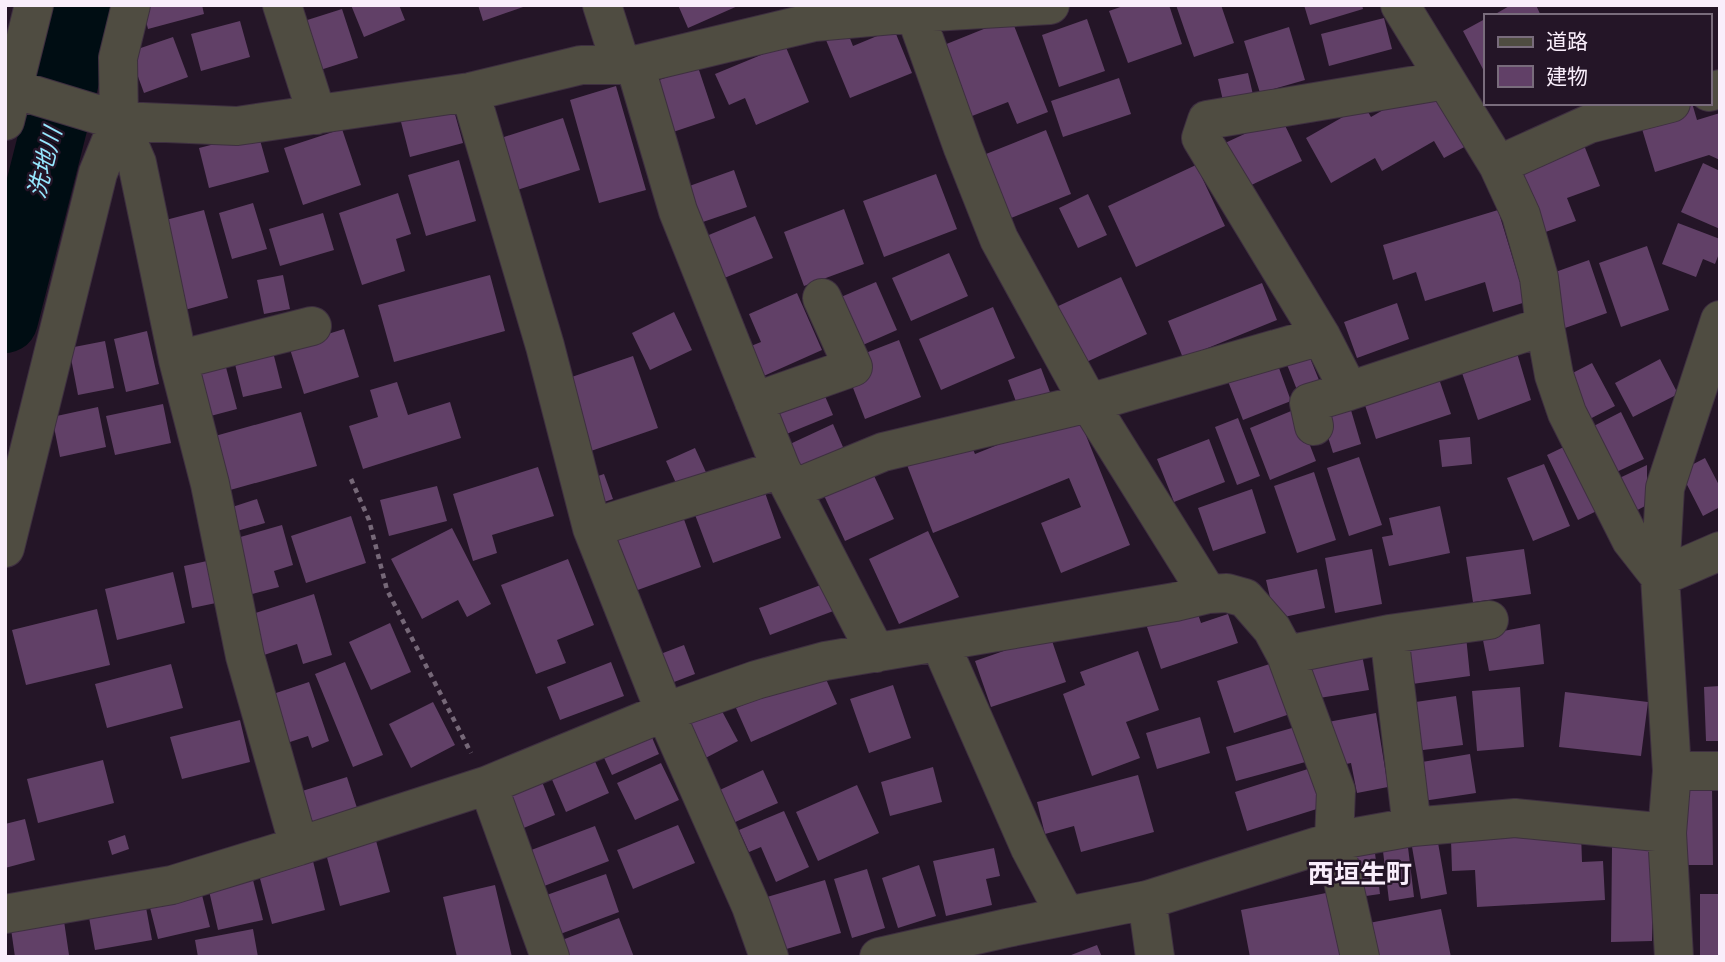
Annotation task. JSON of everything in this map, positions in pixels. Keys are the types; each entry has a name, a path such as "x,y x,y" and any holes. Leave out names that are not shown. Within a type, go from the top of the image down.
{"street":[{"path":"34,5 18,102 113,120 237,126 470,92 580,65 628,65 814,22 914,9 1050,5"},
{"path":"5,548 113,120 118,58 131,5"},
{"path":"282,5 317,115"},
{"path":"601,5 628,65 678,211 754,402 787,479 876,653"},
{"path":"1400,5 1498,165 1521,215 1539,278 1554,375 1567,413 1630,540 1660,577"},
{"path":"914,9 963,148 999,239 1089,403 1208,594"},
{"path":"1349,391 1321,336 1201,138 1207,120 1446,80"},
{"path":"470,92 545,346 592,528 665,712 751,906 769,957"},
{"path":"1498,165 1589,124 1663,105"},
{"path":"113,120 136,163 178,360 210,484 245,656 299,846"},
{"path":"754,402 853,367 822,298"},
{"path":"1674,957 1667,833 1672,771 1660,577 1665,488 1720,320"},
{"path":"178,360 312,326"},
{"path":"1314,426 1309,403 1545,326"},
{"path":"592,528 883,452 1089,403 1321,336"},
{"path":"1660,577 1720,551"},
{"path":"5,914 172,886 488,785 665,712 756,680 825,661 1175,603 1208,594 1227,593 1245,598 1272,629 1286,655 1336,791 1334,841 1360,957"},
{"path":"1286,655 1390,634 1489,620"},
{"path":"1390,634 1412,827"},
{"path":"940,643 1030,848 1066,916"},
{"path":"1672,771 1720,771"},
{"path":"488,785 550,957"},
{"path":"880,957 1147,900 1334,841 1412,827 1515,818 1667,833"},
{"path":"1147,900 1155,957"}],"path":[{"path":"351,479 369,520 387,590 488,785"}],"building":[{"path":"142,5 202,5 204,14 148,29"},
{"path":"351,5 399,5 405,20 364,37"},
{"path":"478,5 526,5 526,6 483,21"},
{"path":"678,5 740,5 688,28"},
{"path":"1126,5 1169,5 1182,44 1128,63 1109,11"},
{"path":"1176,5 1221,5 1234,43 1194,57"},
{"path":"1304,5 1362,5 1363,9 1310,25"},
{"path":"1511,5 1536,5 1540,14 1495,14"},
{"path":"342,9 358,58 317,71 301,22"},
{"path":"1011,18 1048,112 1017,124 1008,102 972,116 944,45"},
{"path":"1384,18 1392,49 1329,66 1321,34"},
{"path":"1087,19 1105,71 1059,87 1042,35"},
{"path":"1484,20 1484,71 1463,31"},
{"path":"240,21 250,57 201,71 191,34"},
{"path":"1289,27 1305,80 1260,93 1244,41"},
{"path":"894,29 912,73 850,98 826,40 847,31 853,46"},
{"path":"173,37 188,77 144,93 129,52"},
{"path":"785,45 809,102 756,125 745,98 729,105 715,74"},
{"path":"698,67 715,118 667,134 650,83"},
{"path":"1248,73 1254,99 1224,105 1218,79"},
{"path":"1119,78 1131,114 1063,137 1051,101"},
{"path":"616,86 646,190 599,203 570,100"},
{"path":"1437,92 1468,145 1444,158 1434,141 1382,171 1375,158 1331,183 1306,138 1364,105 1371,117 1409,95"},
{"path":"1685,105 1693,105 1697,120 1720,113 1720,160 1709,155 1655,172 1639,119"},
{"path":"453,107 463,143 410,157 401,122"},
{"path":"1281,117 1302,161 1245,188 1225,143"},
{"path":"563,118 580,170 517,190 501,138"},
{"path":"342,129 361,185 303,205 284,148"},
{"path":"1046,130 1071,194 1006,220 981,156"},
{"path":"258,133 269,172 209,188 199,148"},
{"path":"1582,140 1600,186 1567,198 1576,221 1540,234 1514,165"},
{"path":"459,160 476,221 426,236 408,175"},
{"path":"1703,163 1720,171 1720,229 1681,212"},
{"path":"1196,165 1225,226 1136,267 1108,206"},
{"path":"734,170 747,207 694,225 681,189"},
{"path":"936,174 957,229 884,257 863,201"},
{"path":"398,193 411,234 396,239 405,271 362,285 339,213"},
{"path":"1088,194 1107,235 1078,248 1059,208"},
{"path":"253,203 267,249 232,259 219,213"},
{"path":"844,209 864,264 804,286 784,232"},
{"path":"204,210 228,298 181,311 158,222"},
{"path":"1498,210 1526,302 1493,312 1485,282 1425,301 1416,272 1393,280 1383,245"},
{"path":"323,213 334,250 280,266 269,229"},
{"path":"755,216 773,258 717,281 699,239"},
{"path":"1678,223 1720,239 1720,251 1715,264 1703,259 1696,277 1662,264"},
{"path":"1647,246 1669,310 1621,327 1599,263"},
{"path":"949,253 968,296 911,321 892,278"},
{"path":"1589,260 1607,313 1565,328 1547,275"},
{"path":"283,275 290,309 264,314 257,280"},
{"path":"490,275 505,331 394,362 378,305"},
{"path":"1121,277 1147,334 1080,365 1054,308"},
{"path":"876,282 897,330 856,348 834,300"},
{"path":"1262,283 1277,320 1183,358 1168,321"},
{"path":"797,293 822,350 759,378 746,348 761,342 749,314"},
{"path":"1397,303 1409,339 1357,358 1344,322"},
{"path":"993,307 1015,358 941,390 919,339"},
{"path":"674,312 692,350 650,370 632,333"},
{"path":"344,329 359,377 304,394 289,346"},
{"path":"147,331 159,384 126,392 114,339"},
{"path":"899,340 921,397 865,419 850,380 863,354"},
{"path":"105,341 114,388 78,395 69,348"},
{"path":"272,348 282,388 243,397 233,356"},
{"path":"1306,348 1321,385 1299,395 1284,357"},
{"path":"1517,353 1531,400 1478,420 1461,370"},
{"path":"223,356 237,409 203,418 189,365"},
{"path":"633,356 658,428 585,453 560,381"},
{"path":"1275,357 1291,401 1243,420 1226,376"},
{"path":"1660,359 1678,394 1633,417 1615,383"},
{"path":"1592,363 1615,406 1582,423 1559,380"},
{"path":"1041,368 1051,395 1018,407 1008,380"},
{"path":"1437,373 1451,414 1376,439 1363,399"},
{"path":"397,382 408,415 450,402 461,438 363,469 349,426 378,417 370,390"},
{"path":"822,389 833,415 784,435 773,408"},
{"path":"1348,400 1361,444 1333,453 1319,408"},
{"path":"163,404 171,443 115,455 106,416"},
{"path":"98,407 106,447 60,457 52,417"},
{"path":"1296,409 1316,461 1270,480 1250,428"},
{"path":"301,412 317,466 223,492 208,438"},
{"path":"1621,412 1644,459 1606,477 1584,431"},
{"path":"1077,413 1130,545 1061,573 1041,523 1081,507 1069,478 933,533 907,465 969,440 975,454"},
{"path":"1238,418 1260,476 1237,485 1215,427"},
{"path":"833,424 846,454 803,474 790,444"},
{"path":"1470,437 1472,464 1442,467 1439,440"},
{"path":"1209,439 1225,482 1174,502 1157,459"},
{"path":"1572,443 1603,508 1578,520 1547,455"},
{"path":"695,448 709,479 680,492 666,461"},
{"path":"1359,457 1382,525 1349,536 1327,468"},
{"path":"1705,458 1720,487 1720,507 1703,516 1680,471"},
{"path":"1544,464 1570,526 1533,541 1507,478"},
{"path":"1647,465 1647,505 1628,515 1611,482"},
{"path":"538,467 554,516 492,535 497,553 473,561 453,494"},
{"path":"870,467 894,519 845,541 821,489"},
{"path":"1314,472 1336,540 1297,553 1274,486"},
{"path":"604,474 613,499 595,505 586,480"},
{"path":"437,486 447,521 389,536 380,500"},
{"path":"763,487 781,538 713,563 694,512"},
{"path":"1252,489 1266,533 1213,551 1198,508"},
{"path":"257,499 265,523 230,533 223,510"},
{"path":"1440,506 1450,553 1389,566 1382,537 1393,535 1389,518"},
{"path":"680,508 701,567 624,595 603,537"},
{"path":"351,516 366,563 306,583 291,536"},
{"path":"282,525 293,565 274,571 279,587 245,596 230,540"},
{"path":"452,528 491,604 467,617 458,600 422,619 391,559"},
{"path":"928,531 959,597 899,624 869,559"},
{"path":"1372,549 1382,604 1335,613 1325,558"},
{"path":"1524,549 1531,594 1473,602 1466,557"},
{"path":"568,559 594,625 557,640 566,663 536,674 501,585"},
{"path":"207,561 216,603 192,608 184,566"},
{"path":"1317,569 1325,608 1275,619 1266,580"},
{"path":"173,572 185,623 117,640 105,589"},
{"path":"826,583 836,610 770,635 759,608"},
{"path":"314,594 332,655 303,664 297,644 258,657 246,616"},
{"path":"1196,608 1201,623 1228,614 1238,643 1161,669 1146,624"},
{"path":"97,609 110,665 26,685 12,630"},
{"path":"390,623 411,672 371,690 349,642"},
{"path":"1540,624 1544,664 1489,671 1482,635"},
{"path":"1050,635 1066,682 991,707 975,661"},
{"path":"1466,636 1470,676 1405,685 1399,649"},
{"path":"684,645 695,674 661,687 650,658"},
{"path":"1138,651 1159,710 1126,722 1140,758 1092,776 1063,694 1085,685 1080,672"},
{"path":"1362,655 1369,690 1313,699 1307,664"},
{"path":"345,662 383,755 353,767 315,674"},
{"path":"611,662 624,696 560,720 547,687"},
{"path":"1273,663 1290,714 1234,733 1217,681"},
{"path":"171,664 183,708 107,728 95,684"},
{"path":"822,670 837,704 751,742 736,708"},
{"path":"309,682 329,741 312,748 308,736 284,744 267,696"},
{"path":"893,685 911,738 869,753 850,699"},
{"path":"1720,686 1720,741 1706,741 1704,687"},
{"path":"1520,687 1524,747 1477,751 1472,691"},
{"path":"1565,692 1648,702 1641,756 1559,747"},
{"path":"1456,696 1463,745 1415,751 1409,703"},
{"path":"716,700 738,741 696,763 675,722"},
{"path":"433,702 455,745 411,768 389,724"},
{"path":"1376,713 1388,787 1357,793 1351,763 1336,766 1328,722"},
{"path":"1200,717 1210,753 1157,769 1146,733"},
{"path":"240,720 250,762 182,779 170,737"},
{"path":"1299,726 1309,761 1236,781 1226,747"},
{"path":"648,728 659,754 612,775 600,749"},
{"path":"590,750 609,793 566,812 547,768"},
{"path":"1470,754 1476,793 1423,801 1416,763"},
{"path":"103,760 114,803 38,823 27,779"},
{"path":"661,763 679,800 635,820 617,783"},
{"path":"933,767 942,802 890,816 881,782"},
{"path":"1311,768 1323,807 1247,831 1235,792"},
{"path":"763,770 778,803 724,827 709,795"},
{"path":"539,774 555,815 514,832 497,791"},
{"path":"1138,775 1154,832 1081,852 1074,826 1045,834 1037,802"},
{"path":"347,777 358,811 310,827 299,792"},
{"path":"857,785 879,833 818,861 796,812"},
{"path":"1712,786 1713,865 1680,865 1679,787"},
{"path":"784,811 809,867 776,882 761,847 749,852 739,830"},
{"path":"25,819 35,860 5,868 5,824"},
{"path":"678,825 695,863 633,889 617,850"},
{"path":"595,826 609,861 539,888 526,852"},
{"path":"1581,833 1582,862 1603,861 1605,900 1477,907 1475,870 1452,871 1451,840"},
{"path":"125,835 129,849 112,855 108,841"},
{"path":"375,837 390,892 340,906 325,850"},
{"path":"1437,837 1447,894 1421,899 1411,841"},
{"path":"1407,839 1414,897 1389,901 1382,843"},
{"path":"1374,845 1380,894 1352,898 1346,848"},
{"path":"1612,847 1653,847 1652,941 1611,942"},
{"path":"994,848 1000,876 986,879 992,905 946,916 933,861"},
{"path":"312,857 325,910 272,924 258,871"},
{"path":"919,865 936,916 898,928 882,878"},
{"path":"867,869 885,928 852,938 834,879"},
{"path":"251,872 263,920 218,930 207,882"},
{"path":"606,874 619,912 555,936 541,897"},
{"path":"825,880 841,933 783,950 767,897"},
{"path":"495,885 512,957 457,957 443,897"},
{"path":"200,887 210,927 158,939 148,900"},
{"path":"1331,892 1344,957 1250,957 1241,910"},
{"path":"1700,894 1720,894 1720,957 1700,957"},
{"path":"145,902 152,940 95,950 88,912"},
{"path":"1441,909 1451,957 1376,957 1369,923"},
{"path":"619,918 634,957 563,957 557,942"},
{"path":"64,921 69,955 15,957 11,929"},
{"path":"253,929 258,957 198,957 195,940"},
{"path":"1097,945 1102,957 1066,957"}],"waterway":[{"name":"洗地川","path":"5,320 85,5"}],"district":[{"name":"西垣生町","path":"1360,874"}]}
